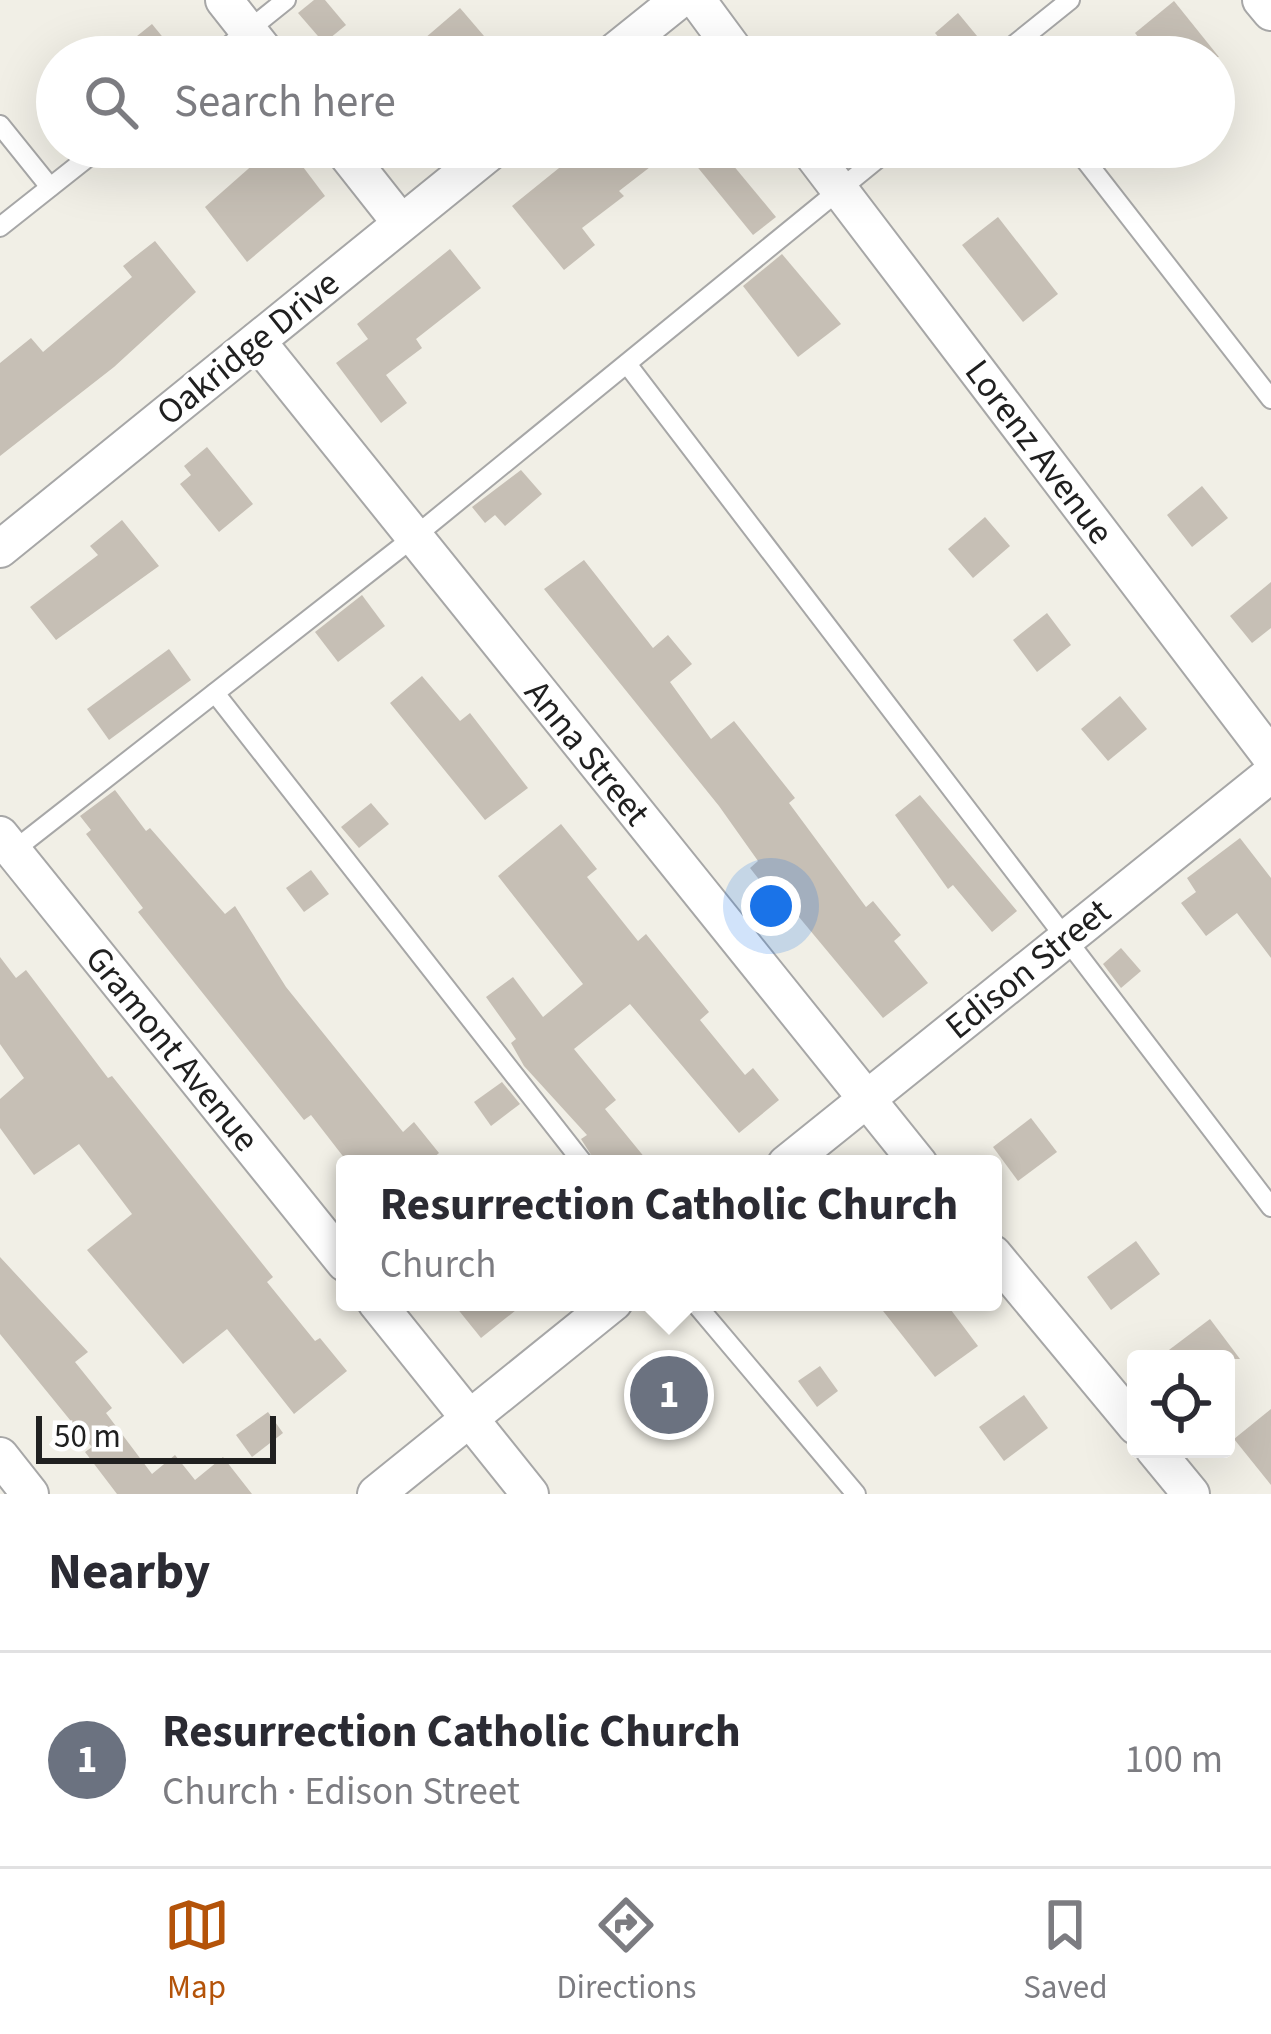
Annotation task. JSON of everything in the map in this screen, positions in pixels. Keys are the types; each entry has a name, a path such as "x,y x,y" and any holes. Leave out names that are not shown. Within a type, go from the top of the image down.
{"street":[{"path":"224,0 253,36"},
{"path":"634,36 679,0"},
{"path":"697,0 724,36"},
{"path":"1262,0 1271,13"},
{"path":"358,168 401,223"},
{"name":"Oakridge Drive","path":"6,532 257,341 470,168"},
{"name":"Lorenz Avenue","path":"823,168 1271,757"},
{"name":"Anna Street","path":"257,341 912,1155"},
{"name":"Edison Street","path":"797,1155 1271,774"},
{"name":"Gramont Avenue","path":"6,843 336,1252"},
{"path":"1002,1265 1127,1415"},
{"path":"383,1311 530,1494"},
{"path":"376,1494 603,1311"},
{"path":"0,1456 30,1494"},
{"path":"1161,1458 1191,1494"}],"lane":[{"path":"264,36 286,0"},
{"path":"1026,36 1070,0"},
{"path":"0,125 50,187"},
{"path":"0,227 74,168"},
{"path":"6,843 215,692 414,537 867,168"},
{"path":"1091,168 1271,399"},
{"path":"627,364 1271,1207"},
{"path":"215,692 577,1155"},
{"path":"702,1311 856,1494"}],"building":[{"path":"314,0 325,0 346,25 333,36 318,36 298,13"},
{"path":"1174,1 1202,36 1137,36 1135,33"},
{"path":"460,8 484,36 427,36"},
{"path":"958,13 977,36 938,36 935,33"},
{"path":"152,24 162,36 137,36"},
{"path":"249,168 304,168 325,196 247,262 205,207"},
{"path":"559,168 649,168 619,191 624,196 582,228 595,245 564,270 512,206"},
{"path":"698,168 735,168 776,217 753,235"},
{"path":"998,217 1058,294 1023,322 962,245"},
{"path":"155,241 196,292 114,367 0,456 0,363 31,338 43,352 132,277 123,266"},
{"path":"450,249 481,288 416,339 422,348 386,375 407,403 381,423 336,363 368,339 357,324"},
{"path":"782,254 841,324 798,357 743,286"},
{"path":"207,447 253,504 219,532 180,484 191,475 184,466"},
{"path":"521,470 542,494 505,526 495,515 485,523 472,507"},
{"path":"1202,486 1228,518 1192,547 1167,515"},
{"path":"985,517 1010,546 973,578 948,549"},
{"path":"122,520 159,566 56,640 30,607 98,555 90,546"},
{"path":"584,560 653,648 668,635 692,664 670,682 711,739 734,721 795,798 789,803 866,907 873,901 901,935 894,941 928,983 883,1018 774,887 769,892 750,868 758,861 719,806 544,589"},
{"path":"1271,582 1271,628 1252,643 1230,616"},
{"path":"362,595 385,626 338,662 315,632"},
{"path":"1047,613 1071,645 1037,672 1013,640"},
{"path":"169,649 191,680 109,740 87,709"},
{"path":"422,676 460,721 470,713 528,788 485,820 390,703"},
{"path":"1120,696 1147,729 1108,761 1081,729"},
{"path":"115,790 146,831 150,828 225,914 235,906 286,987 403,1132 414,1122 439,1153 342,1155 311,1115 304,1120 138,912 143,908 86,834 91,830 80,816"},
{"path":"920,795 1017,911 992,932 953,885 948,889 895,815"},
{"path":"371,803 389,824 359,848 341,827"},
{"path":"561,824 597,869 587,877 638,941 646,934 709,1012 700,1020 745,1075 753,1068 779,1100 739,1133 630,1004 574,1049 616,1100 605,1109 643,1155 591,1155 581,1139 587,1135 524,1066 511,1043 516,1039 486,997 513,977 543,1017 583,984 498,876"},
{"path":"1240,838 1271,878 1271,958 1237,913 1206,936 1181,903 1196,892 1187,878"},
{"path":"311,870 329,894 304,912 286,888"},
{"path":"1121,948 1141,971 1121,988 1103,964"},
{"path":"0,957 16,978 26,970 108,1078 112,1076 273,1277 267,1282 315,1341 320,1338 347,1371 294,1414 227,1329 183,1364 87,1250 132,1214 79,1144 34,1175 0,1128 0,1099 24,1078 0,1044"},
{"path":"502,1082 520,1104 491,1126 474,1102"},
{"path":"1031,1118 1057,1152 1018,1181 993,1147"},
{"path":"1136,1241 1160,1274 1111,1310 1087,1277"},
{"path":"0,1257 88,1352 75,1362 112,1408 106,1413 152,1474 175,1455 195,1480 223,1457 252,1494 117,1494 85,1452 92,1447 0,1334"},
{"path":"459,1311 515,1311 481,1338"},
{"path":"883,1311 952,1311 978,1346 935,1377"},
{"path":"1210,1319 1233,1350 1169,1350"},
{"path":"820,1366 838,1391 817,1407 798,1381"},
{"path":"1024,1395 1048,1428 1004,1461 979,1427"},
{"path":"1271,1409 1271,1485 1235,1440"},
{"path":"268,1412 283,1433 252,1457 236,1435"}],"place":[{"name":"Resurrection Catholic Church","path":"669,1395"}]}
